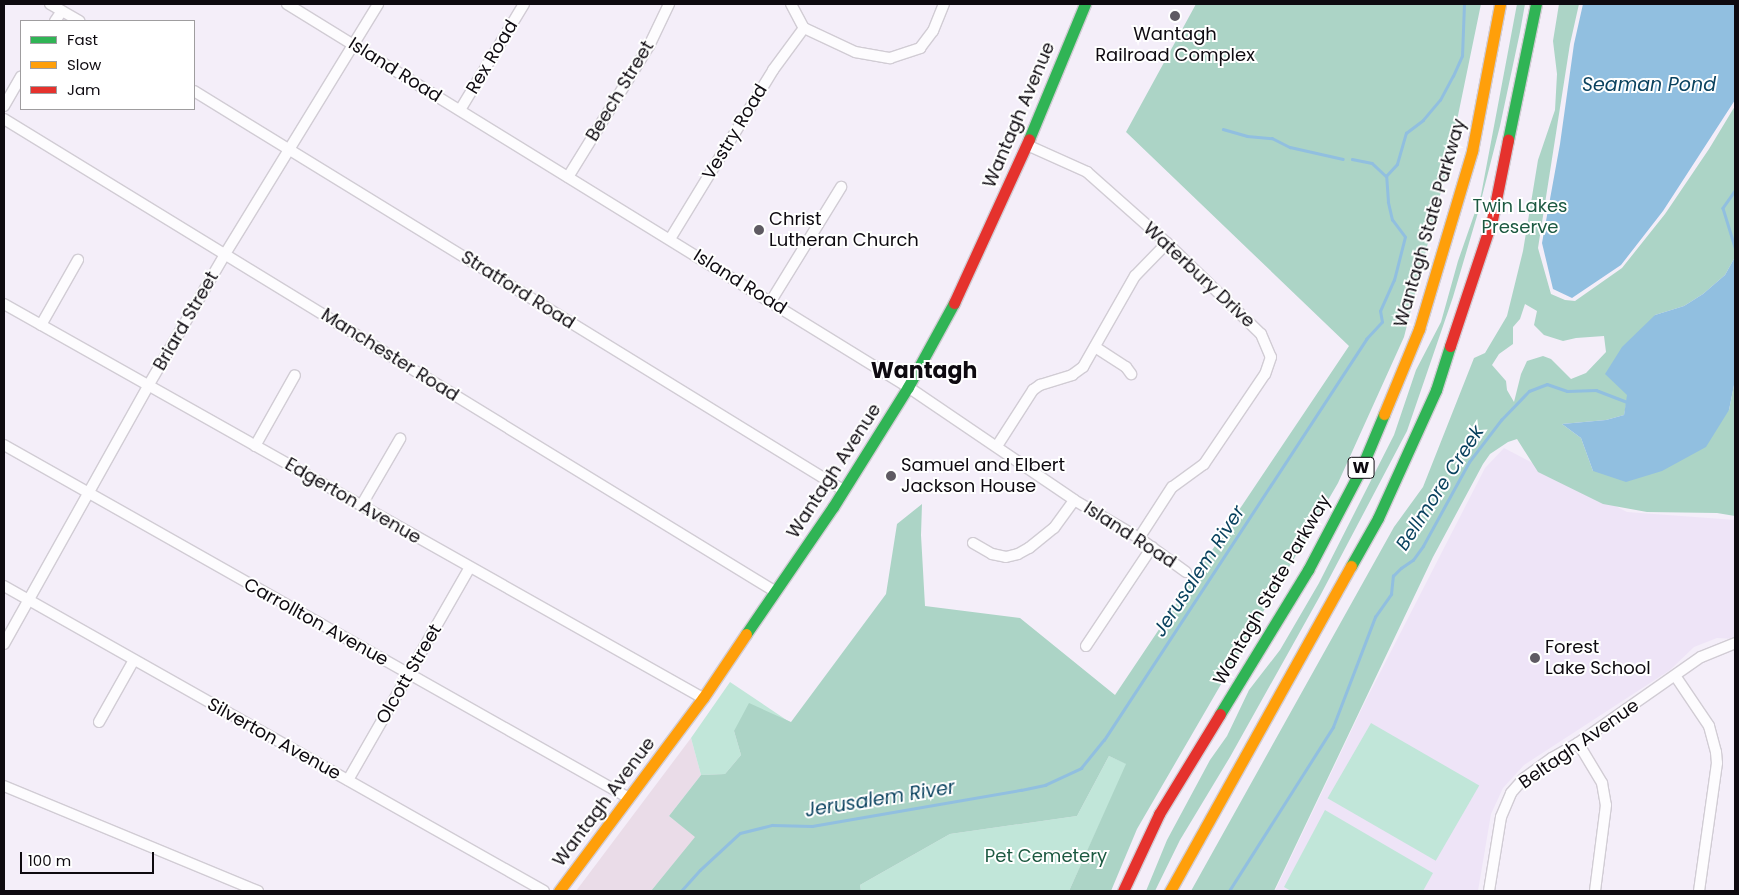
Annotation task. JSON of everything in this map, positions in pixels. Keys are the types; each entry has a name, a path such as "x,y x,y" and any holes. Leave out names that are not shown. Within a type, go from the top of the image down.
{"main road":[{"name":"Wantagh Avenue","path":"559,891 703,698 776,592 908,387 958,295 1027,146 1085,4"},
{"name":"Wantagh State Parkway","path":"1123,891 1159,814 1308,570 1365,459 1420,329 1472,150 1500,4"},
{"name":"W","path":"1170,891 1378,518 1436,390 1492,220 1536,4"}],"street":[{"path":"50,4 77,20"},
{"name":"Island Road","path":"286,4 908,387 1074,500 1139,538 1186,572"},
{"name":"Briard Street","path":"4,644 148,386 225,254 378,4"},
{"name":"Rex Road","path":"460,110 524,4"},
{"name":"Beech Street","path":"568,177 649,46 669,4"},
{"path":"791,4 804,28 855,52 890,58 920,48 933,31 944,4"},
{"path":"56,20 62,11"},
{"name":"Vestry Road","path":"670,239 773,70 804,28"},
{"path":"4,106 20,79"},
{"name":"Stratford Road","path":"195,92 843,490"},
{"name":"Manchester Road","path":"4,118 776,592"},
{"name":"Waterbury Drive","path":"1027,146 1087,172 1167,243 1261,334 1271,357 1265,374 1204,464 1172,488 1139,538"},
{"path":"771,301 841,187"},
{"path":"997,446 1033,390 1047,381 1078,372 1095,347 1135,276 1167,243"},
{"path":"41,325 78,260"},
{"name":"Edgerton Avenue","path":"4,304 703,698"},
{"path":"1095,347 1126,367 1131,374"},
{"path":"256,446 295,375"},
{"path":"361,506 400,439"},
{"name":"Carrollton Avenue","path":"4,445 629,798"},
{"path":"973,543 992,554 1006,557 1018,554 1029,548 1054,528 1074,500"},
{"path":"1086,646 1152,547"},
{"name":"Olcott Street","path":"348,780 470,567"},
{"name":"Silverton Avenue","path":"4,586 544,891"},
{"name":"Beltagh Avenue","path":"1489,891 1501,817 1512,793 1530,773 1676,677 1701,657 1735,643"},
{"path":"1719,649 1735,652"},
{"path":"99,722 134,660"},
{"path":"1676,677 1709,726 1716,752 1717,763 1699,891"},
{"path":"1578,743 1602,783 1606,805 1595,891"},
{"path":"4,786 258,891"}],"shaded area":[{"name":"Forest Lake School","path":"1504,448 1627,512 1735,520 1735,639 1717,638 1694,647 1670,670 1524,765 1503,788 1491,814 1478,891 1275,891 1364,704 1485,468"},
{"path":"691,738 701,775 669,816 696,837 651,891 576,891"}],"green space":[{"path":"1196,4 1481,4 1448,164 1404,337 1338,483 1137,829 1111,891 1069,891 1126,764 1109,756 1077,816 950,834 860,885 861,891 651,891 695,837 669,816 701,775 725,774 741,755 734,731 749,703 791,722 886,594 897,524 922,504 921,535 925,606 1020,618 1115,695 1349,346 1126,132"},
{"path":"1517,4 1525,4 1520,32 1500,126 1477,216 1453,297 1407,431 1320,596 1230,757 1180,840 1155,891 1146,891 1167,840 1210,760 1227,736 1249,690 1280,650 1319,583 1394,435 1416,370 1441,322 1458,261 1481,195"},
{"path":"1559,4 1579,4 1570,44 1538,248 1551,294 1565,300 1575,301 1622,268 1665,214 1709,149 1735,106 1735,257 1725,275 1703,294 1684,306 1655,315 1628,395 1624,415 1606,420 1562,424 1581,438 1593,471 1729,410 1735,380 1735,516 1717,513 1647,512 1603,504 1538,472 1517,439 1508,442 1490,454 1433,557 1274,891 1191,891 1394,527 1423,487 1474,358 1485,353 1507,316 1523,251 1538,160 1555,110 1557,74 1553,41","holes":["1525,304 1537,311 1534,325 1544,335 1563,341 1604,336 1606,352 1586,373 1571,379 1551,359 1543,356 1527,361 1521,374 1514,402 1507,390 1506,381 1492,365 1499,354 1513,344 1513,327 1520,319"]},
{"path":"730,682 791,723 734,731 741,755 725,774 701,775 691,738"},
{"path":"1371,723 1479,785 1436,861 1328,798"},
{"name":"Pet Cemetery","path":"1109,756 1127,764 1069,891 861,891 860,885 950,834 1077,816"},
{"path":"1325,810 1433,873 1423,891 1291,891 1284,887"}],"water":[{"name":"Seaman Pond","path":"1583,4 1735,4 1735,100 1663,211 1621,265 1572,298 1553,289 1542,243 1560,144 1574,44"},
{"path":"1735,257 1735,380 1729,410 1706,447 1662,471 1626,482 1593,471 1581,438 1562,424 1606,420 1624,415 1627,395 1605,374 1622,347 1655,315 1684,306 1703,294 1725,275"}],"waterway":[{"name":"Jerusalem River","path":"681,891 700,870 740,833 772,825 812,826 1021,790 1045,785 1081,768 1104,740 1366,339 1382,322 1380,311 1394,280 1405,237 1392,220 1388,202 1386,176 1397,164 1406,133 1423,120 1440,100 1453,76 1462,56 1464,4"},
{"path":"1223,129 1247,136 1272,138 1290,147 1343,159"},
{"path":"1352,159 1372,163 1386,176"},
{"name":"Bellmore Creek","path":"1735,191 1723,208 1735,247"},
{"name":"Bellmore Creek","path":"1229,891 1333,727 1375,617 1391,594 1393,576 1413,560 1423,546 1469,462 1501,420 1529,391 1547,384 1567,391 1596,390 1627,402"}],"traffic: fast":[{"path":"1029,139 1085,4"},
{"path":"1508,140 1536,4"},
{"path":"746,634 833,507 908,387 954,303"},
{"path":"1351,566 1378,518 1436,390 1450,346"},
{"path":"1220,714 1308,570 1361,469 1384,414"}],"traffic: slow":[{"path":"1384,414 1419,329 1472,151 1500,4"},
{"path":"1170,891 1351,566"},
{"path":"559,891 703,698 746,634"}],"traffic: jam":[{"path":"954,303 1029,139"},
{"path":"1450,346 1492,220 1508,140"},
{"path":"1123,891 1159,814 1220,714"}],"place":[{"name":"Wantagh Railroad Complex","path":"1175,16"},
{"name":"Christ Lutheran Church","path":"759,230"},
{"name":"Samuel and Elbert Jackson House","path":"891,476"},
{"name":"Forest Lake School","path":"1535,658"}],"district":[{"name":"Wantagh","path":"924,371"}],"park label":[{"name":"Twin Lakes Preserve","path":"1520,217"}]}
